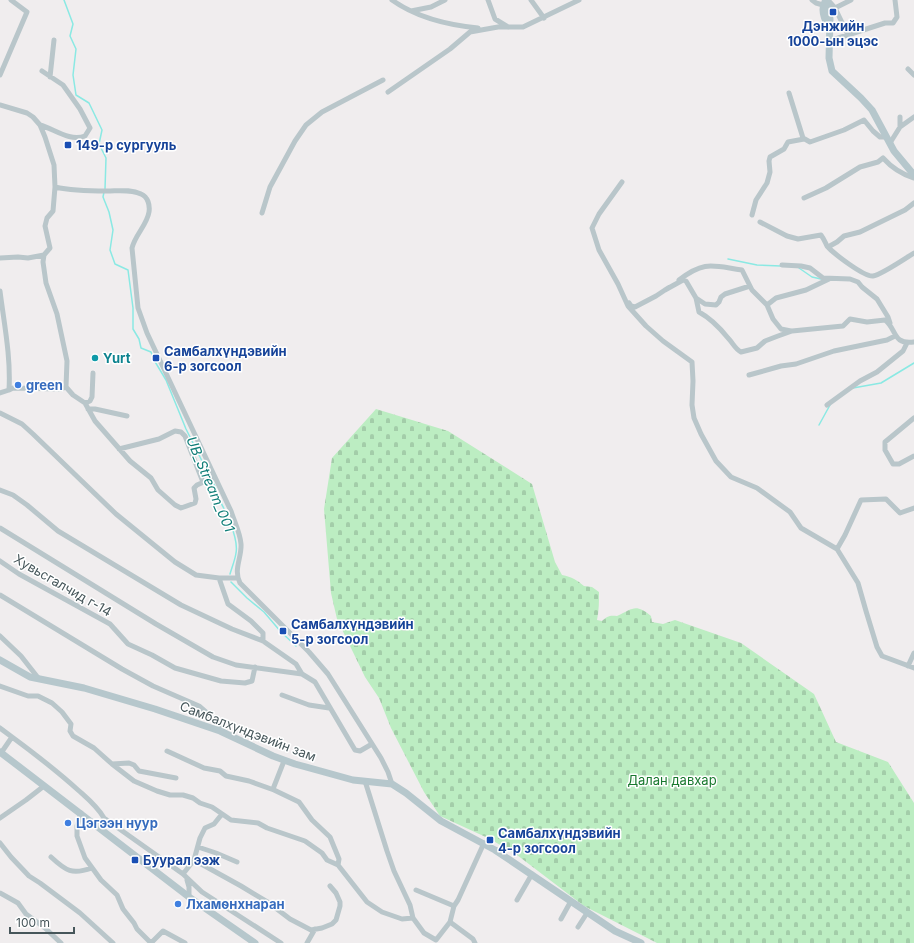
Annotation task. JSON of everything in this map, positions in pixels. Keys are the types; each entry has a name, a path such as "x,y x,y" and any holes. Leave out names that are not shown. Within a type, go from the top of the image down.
{"street":[{"path":"0,75 27,12 11,0"},
{"path":"392,0 410,11 429,18 484,29"},
{"path":"410,11 432,7 446,0"},
{"path":"488,0 494,19 509,27"},
{"path":"531,0 544,18"},
{"path":"388,92 450,49 470,32 484,29 522,27 544,18 579,0"},
{"path":"812,0 816,3 826,1 835,8 848,36"},
{"path":"835,8 851,0"},
{"path":"829,41 885,23 893,23 897,17 895,0"},
{"path":"826,1 824,19 829,27 829,58 832,71 872,110 899,159 914,175"},
{"path":"50,77 54,40"},
{"path":"908,69 914,75"},
{"path":"40,125 74,138 85,136 90,128 80,109 63,85 42,71"},
{"path":"262,213 270,187 295,141 306,125 322,112 383,80"},
{"path":"789,93 799,128 804,139"},
{"path":"0,105 27,113 33,117 40,125 54,165 54,207 53,211 47,218 45,226 50,248 44,255 43,262 46,283 57,314 67,361 66,387 73,396 85,403 95,422 130,461 151,478 158,490 180,508 195,503 196,499 194,488 212,478"},
{"path":"900,117 900,127"},
{"path":"888,140 900,127 914,117"},
{"path":"752,215 756,200 767,183 770,172 770,157 784,149 788,142 804,139 810,142 844,130 864,120 872,131 880,137 888,140"},
{"path":"804,198 826,188 860,167 878,162 883,158 892,167 903,174 914,178"},
{"path":"622,182 599,214 592,228 599,250 628,306 646,326 663,341 692,362 692,405 694,418 701,434 716,460 730,477 757,488 790,512 801,528 837,549 858,583 877,647 882,656 914,668"},
{"path":"55,187 68,190 136,192 141,194 148,202 149,207 147,220 136,236 132,248 138,308 147,333 212,478 230,511 240,541 237,578 240,583 323,668 372,744 388,772 392,784"},
{"path":"828,247 844,236 860,232 905,210 914,203"},
{"path":"760,222 788,236 798,239 821,235 828,247 863,274 873,276 883,272 914,253"},
{"path":"0,258 28,258 44,255"},
{"path":"665,290 685,275 698,268 710,265 742,270 750,286 767,305 773,319 781,329 792,331"},
{"path":"782,265 810,268 823,278 850,279 858,282 877,299 888,317 895,336 902,342 914,342"},
{"path":"767,305 776,298 806,290 830,278"},
{"path":"626,300 631,306 635,307 683,280 686,281 696,298 699,312 708,317 730,340 737,350 741,352 757,348 765,341 792,331 843,326 850,319 866,322 885,320 890,324"},
{"path":"696,298 705,304 716,305 725,294 750,286"},
{"path":"0,291 9,364 8,390"},
{"path":"748,375 781,366 796,364 834,350 887,340 895,336"},
{"path":"827,405 860,380 877,372 903,352 906,343"},
{"path":"85,403 92,397 93,373"},
{"path":"0,393 13,388 61,389 66,387"},
{"path":"88,409 95,409 127,416"},
{"path":"0,413 22,424 116,514 175,562 196,575 219,578 237,578"},
{"path":"914,418 885,442 885,450 893,464 898,464 914,456"},
{"path":"119,449 159,439 175,431 179,431 185,436 203,482"},
{"path":"0,490 13,495 58,531 181,606 263,641 296,664 302,674 314,682 345,735 356,750 360,751 372,744"},
{"path":"837,549 846,535 861,500 886,499 900,513 914,508"},
{"path":"0,528 156,624 213,657 236,665 302,674"},
{"name":"Хувьсгалчид г-14","path":"0,562 110,624 128,644 152,654 175,668 221,681 245,683 252,681 255,667"},
{"path":"219,578 228,604 251,621 263,633 263,641"},
{"path":"0,595 122,669 153,686 199,706 214,719 225,733"},
{"path":"0,636 21,656 39,678"},
{"path":"908,666 914,653"},
{"name":"Самбалхүндэвийн зам","path":"0,660 30,677 96,692 155,709 225,733 284,761 344,778 392,784 406,793 441,821 484,843 615,931 641,943"},
{"path":"0,686 28,696 38,696 52,703 62,712 71,724 70,731 73,736 94,748 134,781 170,795 183,795 193,798 212,807 231,820 258,823 267,828 305,841 322,853 327,860 338,865 367,902 382,912 402,919 413,918"},
{"path":"282,695 309,705 329,708"},
{"path":"0,728 47,763 75,787 98,808 104,818 183,874 202,892 281,943"},
{"path":"12,737 0,752 189,897 255,943"},
{"path":"167,751 204,768 220,771 226,776 249,781 273,789 300,802 312,820 330,837 338,855 338,865"},
{"path":"273,789 284,761"},
{"path":"112,764 129,763 134,765 139,771"},
{"path":"129,776 139,771 176,778"},
{"path":"365,781 394,871 410,905 413,918 416,920 424,933 436,940 450,922 454,906 484,843"},
{"path":"0,818 44,786"},
{"path":"81,814 77,826 77,839 85,858 102,880 117,895 123,909 137,929 151,943 163,931 185,943"},
{"path":"183,874 194,860 200,838 205,828 214,824 222,814"},
{"path":"0,843 11,858 29,876 80,913 113,943"},
{"path":"198,847 216,852 237,862"},
{"path":"51,857 60,866 72,872 80,872 92,868"},
{"path":"194,860 241,886 269,903 290,919 311,930 322,928 332,924 336,920 340,902 336,893 330,886"},
{"path":"183,874 188,884 189,897"},
{"path":"517,900 532,874"},
{"path":"416,890 454,906"},
{"path":"0,892 18,903 26,914 45,928 61,943"},
{"path":"561,919 571,902"},
{"path":"578,927 587,913"},
{"path":"450,922 475,943"},
{"path":"307,943 315,932 315,929"}],"green space":[{"name":"Далан давхар","path":"376,409 448,431 532,484 555,562 562,575 574,579 584,586 592,587 599,592 599,610 597,620 602,621 609,616 617,616 631,609 637,608 651,616 652,622 663,624 675,620 741,643 814,694 836,742 888,762 914,803 914,943 657,943 584,906 517,855 490,839 440,816 424,792 391,728 379,698 365,677 337,619 331,593 324,509 332,458"}],"waterway":[{"path":"64,0 73,24 70,36 76,49 73,75 76,95 89,103 102,130 99,144 106,158 105,189"},
{"path":"104,192 103,197 109,212 113,230 110,250 115,264 128,270 133,308 133,329 139,339 141,348 151,352 166,380 186,429 210,477"},
{"path":"728,259 757,265 781,266"},
{"path":"799,268 812,277 821,279"},
{"path":"853,388 881,383 914,363"},
{"path":"819,425 830,405"},
{"name":"UB_Stream_001","path":"212,481 216,488 215,493 226,514 235,539 236,553 230,574"},
{"path":"231,582 264,612 281,632 296,646"}],"place":[{"name":"Дэнжийн 1000-ын эцэс","path":"833,12"},
{"name":"149-р сургууль","path":"68,145"},
{"name":"Yurt","path":"95,358"},
{"name":"Самбалхүндэвийн 6-р зогсоол","path":"156,358"},
{"name":"green","path":"18,385"},
{"name":"Самбалхүндэвийн 5-р зогсоол","path":"283,631"},
{"name":"Цэгээн нуур","path":"68,823"},
{"name":"Самбалхүндэвийн 4-р зогсоол","path":"490,840"},
{"name":"Буурал ээж","path":"135,860"},
{"name":"Лхамөнхнаран","path":"178,904"}]}
